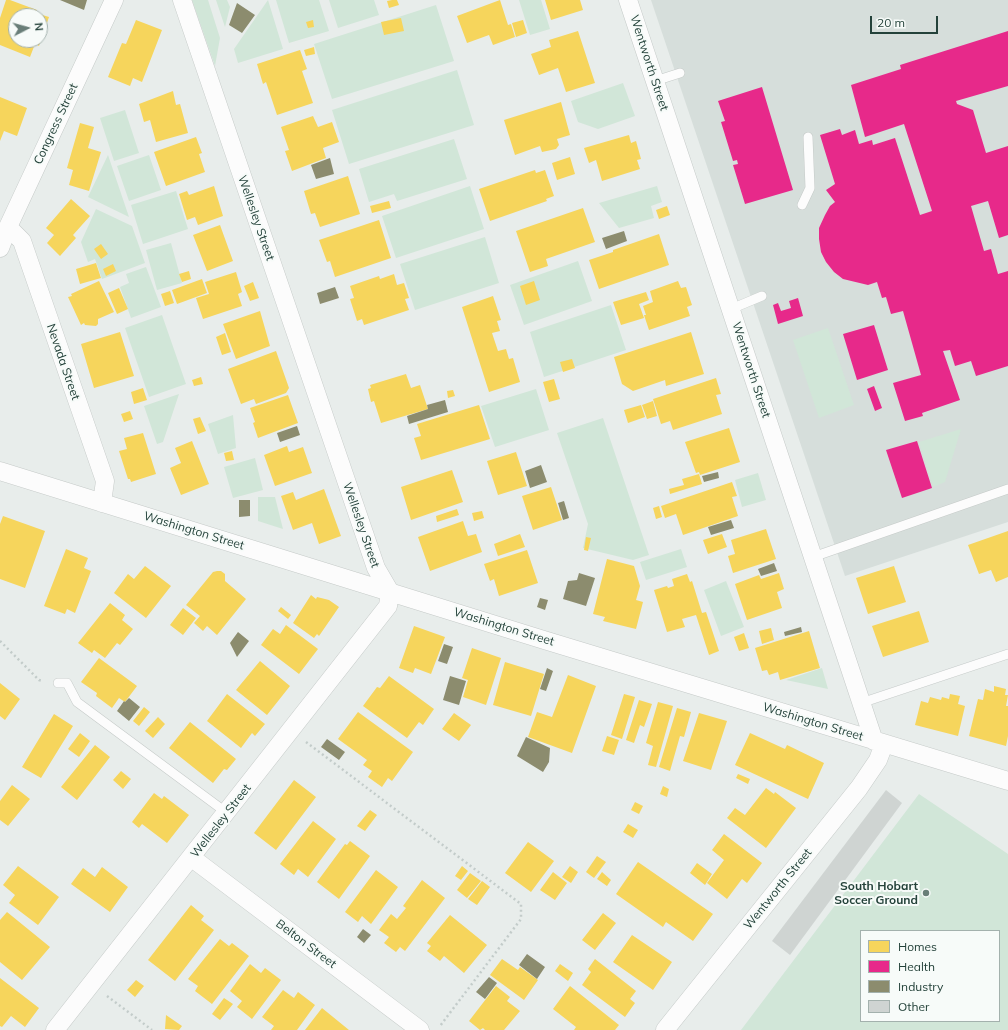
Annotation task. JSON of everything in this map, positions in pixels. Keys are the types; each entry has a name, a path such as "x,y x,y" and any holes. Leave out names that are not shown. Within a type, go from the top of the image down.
{"street":[{"name":"Congress Street","path":"0,248 8,227 114,0"},
{"name":"Wellesley Street","path":"55,1030 192,858 388,606 390,592 376,568 182,0"},
{"name":"Wentworth Street","path":"628,0 861,703 879,742 878,760 859,788 665,1030"},
{"name":"Nevada Street","path":"8,227 22,241 105,481 102,503"},
{"name":"Washington Street","path":"0,471 1008,781"},
{"name":"Belton Street","path":"192,858 420,1030"}],"lane":[{"path":"655,81 680,73"},
{"path":"802,205 810,188 808,137"},
{"path":"731,309 762,296"},
{"path":"813,557 1008,489"},
{"path":"861,703 1008,654"},
{"path":"58,683 67,683 77,702 227,813"}],"path":[{"path":"0,641 39,680 58,683"},
{"path":"291,730 521,904 521,919 437,1030"},
{"path":"91,984 152,1030"}],"shaded area":[{"path":"651,0 1008,0 1008,522 845,576"}],"green space":[{"path":"192,0 208,0 220,38 215,66"},
{"path":"216,0 227,0 230,7 225,27"},
{"path":"268,0 283,49 238,63 234,49"},
{"path":"276,0 319,0 329,31 289,43"},
{"path":"329,0 374,0 379,15 338,28"},
{"path":"519,0 541,0 550,29 530,35"},
{"path":"436,5 454,61 332,99 314,44"},
{"path":"457,70 474,125 349,164 332,110"},
{"path":"623,83 635,116 598,129 578,122 571,101"},
{"path":"125,110 139,153 114,161 100,118"},
{"path":"454,139 467,179 397,201 394,194 369,202 359,169"},
{"path":"108,155 129,217 88,197"},
{"path":"149,155 161,190 129,201 117,166"},
{"path":"470,186 484,229 396,258 382,216"},
{"path":"657,186 662,202 651,206 654,218 619,228 599,203"},
{"path":"176,191 188,229 143,244 131,205"},
{"path":"96,209 132,226 145,263 102,279 95,259 88,262 81,242"},
{"path":"485,237 499,283 415,310 400,264"},
{"path":"171,243 182,283 157,290 146,250"},
{"path":"578,261 592,301 524,325 510,285"},
{"path":"146,267 161,307 131,318 120,287 129,283 126,274"},
{"path":"611,305 626,350 544,377 530,332"},
{"path":"162,315 186,384 149,397 125,328"},
{"path":"828,328 854,405 819,418 793,340"},
{"path":"536,389 549,430 495,447 481,406"},
{"path":"179,394 163,442 157,444 144,406"},
{"path":"233,415 236,448 218,454 208,424"},
{"path":"603,418 649,555 633,560 583,548 588,524 557,433"},
{"path":"961,429 945,482 933,487 919,442"},
{"path":"255,458 263,490 233,498 224,467"},
{"path":"758,473 766,500 742,507 735,480"},
{"path":"258,497 275,497 283,529 258,521"},
{"path":"681,549 687,567 646,580 640,562"},
{"path":"726,581 744,627 721,636 704,590"},
{"path":"822,668 828,689 786,680"},
{"name":"South Hobart Soccer Ground","path":"919,794 1008,854 1008,1030 741,1030"}],"building: Homes":[{"path":"6,0 32,8 8,8 8,48 33,48 30,57 0,45 0,18"},
{"path":"397,0 399,5 389,8 387,1"},
{"path":"500,0 508,25 511,24 515,37 493,45 489,35 467,43 457,16"},
{"path":"545,0 580,0 583,10 551,20"},
{"path":"401,18 404,31 384,35 381,22"},
{"path":"136,20 162,30 142,82 133,78 130,86 108,77 122,43 126,44"},
{"path":"313,20 314,27 308,28 306,22"},
{"path":"523,20 527,33 516,37 512,23"},
{"path":"578,31 595,83 566,92 558,68 539,75 531,54 551,47 549,40"},
{"path":"314,47 315,54 306,56 304,50"},
{"path":"300,50 307,69 302,71 313,103 277,115 266,82 263,84 257,64"},
{"path":"173,91 176,105 180,104 188,133 156,142 150,120 144,122 139,104"},
{"path":"0,97 27,108 17,136 4,131 0,141"},
{"path":"561,102 570,135 557,139 559,145 556,149 542,152 540,146 515,155 504,120"},
{"path":"313,116 318,127 332,122 339,142 323,148 326,158 292,171 285,151 289,150 281,127"},
{"path":"80,123 94,127 88,148 101,152 89,191 69,185 73,170 67,168"},
{"path":"629,135 631,143 636,141 641,159 637,160 640,169 602,181 596,160 589,163 584,148"},
{"path":"196,137 202,153 199,154 205,172 166,186 154,152"},
{"path":"570,157 575,174 557,180 552,163"},
{"path":"535,170 536,173 545,170 554,196 546,199 547,201 490,221 479,189"},
{"path":"348,176 360,214 320,227 315,213 311,214 304,191"},
{"path":"214,186 223,216 198,225 195,217 187,220 179,194 187,191 189,195"},
{"path":"71,199 90,216 73,235 76,238 60,256 47,243 54,235 46,228"},
{"path":"389,201 391,208 372,213 370,206"},
{"path":"667,206 670,215 659,219 656,210"},
{"path":"583,208 595,242 546,259 548,266 530,272 516,231"},
{"path":"379,220 391,258 335,277 330,261 327,262 319,240"},
{"path":"220,225 233,261 207,271 193,235"},
{"path":"659,234 669,265 599,289 589,260"},
{"path":"101,244 108,254 101,259 94,249"},
{"path":"96,263 101,278 80,284 76,269"},
{"path":"113,264 116,271 106,276 103,269"},
{"path":"189,271 191,279 182,282 179,274"},
{"path":"236,272 242,292 238,294 242,306 203,319 196,298 209,294 205,282"},
{"path":"394,274 397,285 404,283 409,298 405,299 409,310 364,325 362,319 357,321 350,299 354,298 350,286 379,276 380,279"},
{"path":"202,279 207,293 177,304 172,290"},
{"path":"99,281 114,312 98,319 98,324 96,326 85,325 84,323 81,325 68,297 72,296 71,294"},
{"path":"534,281 540,300 526,305 520,286"},
{"path":"678,281 681,288 686,287 692,305 687,307 690,316 649,330 644,315 646,315 643,306 653,302 650,291"},
{"path":"253,282 259,298 250,301 244,286"},
{"path":"119,288 128,309 117,314 108,293"},
{"path":"170,291 174,303 165,306 161,294"},
{"path":"646,292 649,300 639,304 644,318 621,325 613,302"},
{"path":"493,296 501,320 497,321 500,331 492,333 498,351 506,349 509,359 513,358 520,382 489,392 462,307"},
{"path":"260,311 270,346 236,359 223,324"},
{"path":"120,332 134,376 94,388 81,344"},
{"path":"691,332 704,374 666,386 665,380 633,391 622,384 614,357"},
{"path":"225,333 231,352 222,355 216,337"},
{"path":"276,351 289,388 286,393 256,404 254,399 241,404 228,369"},
{"path":"572,359 575,368 563,372 560,362"},
{"path":"406,374 411,388 420,385 428,409 381,423 374,401 371,402 368,389 371,388 370,385"},
{"path":"201,377 203,384 194,386 192,380"},
{"path":"716,378 721,394 716,395 722,414 673,430 670,421 661,424 653,399"},
{"path":"554,379 560,399 549,402 543,382"},
{"path":"143,388 147,400 134,404 131,392"},
{"path":"453,390 455,396 448,398 447,391"},
{"path":"288,395 298,423 258,438 253,423 255,422 250,408"},
{"path":"653,401 657,416 647,419 642,405"},
{"path":"479,405 490,439 421,460 414,438 421,436 417,424"},
{"path":"641,405 645,417 628,423 624,410"},
{"path":"130,411 133,419 124,422 121,414"},
{"path":"200,417 206,431 198,434 193,419"},
{"path":"729,428 740,462 700,475 699,472 696,473 685,442"},
{"path":"143,433 156,474 131,482 130,479 128,479 119,451 127,449 124,438"},
{"path":"192,441 209,484 181,495 170,468 181,463 175,448"},
{"path":"287,446 289,452 303,447 312,473 275,486 264,455"},
{"path":"232,451 234,460 226,461 224,453"},
{"path":"516,452 527,486 498,495 487,461"},
{"path":"452,470 463,502 411,520 401,487"},
{"path":"699,474 702,484 670,494 669,489 684,485 682,479"},
{"path":"732,482 737,496 732,497 738,516 683,535 676,514 665,518 661,506"},
{"path":"551,487 562,520 533,530 522,496"},
{"path":"324,489 341,536 319,544 312,523 293,530 281,496 293,492 296,500"},
{"path":"659,506 662,517 656,519 653,508"},
{"path":"457,509 459,515 437,522 436,516"},
{"path":"482,511 484,518 474,521 472,513"},
{"path":"3,516 45,531 25,588 0,579 0,524"},
{"path":"463,521 468,536 476,534 482,552 430,571 418,537"},
{"path":"766,529 776,559 733,573 728,556 735,554 731,540"},
{"path":"1008,531 1008,577 996,582 991,570 979,574 968,545"},
{"path":"520,534 525,547 498,556 494,544"},
{"path":"722,534 727,547 708,554 703,540"},
{"path":"586,537 591,538 588,551 584,550"},
{"path":"66,549 88,558 84,568 91,571 75,613 67,609 65,614 44,606"},
{"path":"527,550 538,583 499,596 494,579 490,581 484,564"},
{"path":"607,559 634,566 640,586 636,600 643,602 636,629 603,621 605,617 593,614"},
{"path":"145,566 171,586 146,618 114,593 128,574 134,579"},
{"path":"894,566 906,602 868,614 856,578"},
{"path":"221,571 225,574 225,581 246,599 217,635 207,626 203,631 194,623 200,616 186,605 213,572"},
{"path":"779,573 784,589 777,592 782,608 747,620 735,584 759,575 761,579"},
{"path":"687,574 690,582 692,581 702,613 706,612 719,651 709,655 696,615 682,619 685,627 667,632 654,590 667,586 668,588 674,586 672,579"},
{"path":"311,595 316,599 317,597 329,600 339,607 319,636 317,634 314,638 293,623"},
{"path":"110,603 125,615 122,620 133,629 120,645 117,643 105,658 94,650 92,653 78,643"},
{"path":"281,607 291,615 288,619 278,611"},
{"path":"183,608 196,618 183,635 170,625"},
{"path":"919,611 929,642 883,657 872,626"},
{"path":"286,625 318,649 299,674 261,645 273,629 280,634"},
{"path":"414,626 445,637 431,674 415,668 413,673 399,668"},
{"path":"771,628 774,640 762,644 759,631"},
{"path":"809,631 820,668 780,680 778,672 769,675 767,670 762,671 755,648"},
{"path":"744,633 749,648 739,651 734,637"},
{"path":"472,648 501,658 486,705 463,697 468,680 462,678"},
{"path":"99,658 137,686 125,702 119,698 112,708 96,696 97,693 81,682"},
{"path":"260,661 290,686 267,715 236,690"},
{"path":"505,662 544,674 531,716 493,705"},
{"path":"568,675 596,686 572,753 528,737 537,712 552,717"},
{"path":"389,676 434,709 423,725 419,722 407,738 363,706 377,687 380,688"},
{"path":"0,683 20,699 5,720 0,716"},
{"path":"994,686 1006,689 1005,695 1008,695 1006,706 1008,706 1008,736 1006,746 969,736 978,699 983,700 985,689 994,692"},
{"path":"227,694 265,724 255,736 252,733 241,748 207,721"},
{"path":"624,694 635,697 622,739 611,735"},
{"path":"950,694 960,696 958,704 965,706 958,736 915,725 921,701 928,703 930,697 941,700 942,697 949,699"},
{"path":"639,700 652,704 644,727 640,725 634,743 626,740"},
{"path":"658,702 673,706 656,767 648,765 653,746 646,743"},
{"path":"144,707 150,712 139,726 133,721"},
{"path":"677,708 691,712 684,737 680,736 670,771 659,767"},
{"path":"358,712 413,752 392,781 388,778 382,787 368,777 372,771 363,765 367,760 338,739"},
{"path":"454,713 471,725 459,741 442,729"},
{"path":"699,713 727,721 711,770 683,761"},
{"path":"54,714 73,726 41,778 22,767"},
{"path":"158,717 165,724 153,738 145,731"},
{"path":"190,722 236,759 227,770 224,769 213,783 169,748"},
{"path":"80,733 90,741 79,757 68,749"},
{"path":"750,733 785,749 787,745 824,763 808,799 735,765"},
{"path":"607,736 619,740 614,755 602,751"},
{"path":"95,745 110,757 77,800 61,787"},
{"path":"121,771 131,779 123,789 113,780"},
{"path":"738,774 750,779 748,784 736,778"},
{"path":"294,780 316,797 276,850 254,833"},
{"path":"12,785 30,799 8,826 0,820 0,801"},
{"path":"663,786 669,789 667,797 660,794"},
{"path":"766,788 774,794 775,792 796,808 766,848 727,818 735,808 745,815"},
{"path":"154,793 162,799 164,796 189,815 167,843 142,824 139,828 132,822"},
{"path":"635,802 643,806 639,814 631,810"},
{"path":"370,810 377,815 365,831 357,826"},
{"path":"313,821 336,839 308,877 298,869 294,875 280,864"},
{"path":"628,824 638,830 633,838 623,832"},
{"path":"724,834 762,863 747,883 742,879 727,899 707,883 724,860 712,850"},
{"path":"350,841 370,856 339,899 317,882 345,844 347,845"},
{"path":"528,842 554,861 531,892 505,873"},
{"path":"597,856 606,862 594,878 586,872"},
{"path":"638,862 713,914 693,941 666,922 663,927 616,894"},
{"path":"697,863 712,874 705,885 690,873"},
{"path":"18,866 59,897 38,925 9,903 15,895 3,885"},
{"path":"462,866 468,871 461,880 455,876"},
{"path":"570,866 578,872 571,883 562,877"},
{"path":"102,867 128,887 110,912 71,884 83,868 95,877"},
{"path":"376,870 398,887 371,924 362,916 358,922 345,912"},
{"path":"553,872 567,883 555,900 540,890"},
{"path":"602,872 611,880 607,886 597,879"},
{"path":"470,873 481,881 467,898 457,890"},
{"path":"422,880 445,898 405,951 400,947 396,952 384,943 389,937 379,930 391,914 397,919 406,908 403,906"},
{"path":"482,881 490,887 477,905 468,899"},
{"path":"191,905 204,916 201,920 214,930 175,981 148,960"},
{"path":"7,912 50,947 22,980 0,962 0,920"},
{"path":"603,913 616,923 595,950 582,940"},
{"path":"450,915 487,945 464,973 444,956 440,961 427,951 431,946 427,943"},
{"path":"632,935 672,962 653,990 613,962"},
{"path":"220,939 229,946 232,943 249,956 212,1004 195,991 198,986 188,979"},
{"path":"502,959 518,970 520,967 538,980 524,1000 490,975"},
{"path":"595,959 636,991 630,999 635,1003 625,1017 582,985 591,972 588,969"},
{"path":"250,964 261,973 265,968 281,980 252,1019 237,1007 242,1001 230,991"},
{"path":"560,964 573,973 568,981 555,971"},
{"path":"0,978 39,1008 25,1027 11,1016 2,1027 0,1026"},
{"path":"136,980 144,986 135,997 127,990"},
{"path":"496,986 510,997 507,1001 520,1011 504,1030 485,1030 483,1028 480,1030 469,1021"},
{"path":"570,986 619,1025 615,1030 574,1030 576,1027 553,1009"},
{"path":"283,990 294,998 298,992 315,1005 297,1030 271,1030 274,1026 262,1017"},
{"path":"224,998 233,1004 220,1020 212,1014"},
{"path":"322,1008 349,1030 305,1030"},
{"path":"166,1015 182,1026 179,1030 165,1029"}],"building: Health":[{"path":"1008,31 1008,86 956,101 957,104 973,110 986,153 1008,146 1008,235 999,238 988,201 971,206 984,251 991,249 998,274 1008,271 1008,366 976,376 971,361 955,366 950,350 943,351 960,400 922,413 923,416 905,421 893,383 921,375 903,311 891,314 886,297 882,298 877,282 868,285 843,279 834,272 826,262 821,252 819,228 830,206 835,202 826,190 835,184 820,135 840,129 842,135 855,130 859,144 872,140 873,145 895,138 920,215 932,211 904,124 865,137 851,85 901,69 900,65"},
{"path":"762,87 793,190 745,204 733,165 738,164 737,160 733,161 721,122 725,121 718,101"},
{"path":"798,298 803,316 778,324 773,305 778,303 781,311 791,308 789,301"},
{"path":"874,325 888,370 857,380 843,334"},
{"path":"874,386 882,408 875,411 867,389"},
{"path":"917,441 932,488 902,498 886,450"}],"building: Industry":[{"path":"60,0 87,0 84,10"},
{"path":"237,3 255,15 242,33 229,25"},
{"path":"330,158 334,174 316,179 311,165"},
{"path":"624,231 627,241 606,249 602,238"},
{"path":"335,287 339,298 320,304 317,293"},
{"path":"445,400 448,412 409,424 407,416 428,409 427,405"},
{"path":"297,426 300,435 280,442 277,433"},
{"path":"541,465 547,482 530,488 525,471"},
{"path":"718,472 719,478 704,482 702,476"},
{"path":"239,500 250,500 250,516 239,517"},
{"path":"564,501 569,518 563,520 558,503"},
{"path":"731,520 734,528 711,535 708,527"},
{"path":"774,563 777,571 761,576 758,569"},
{"path":"579,573 595,578 586,606 563,599 568,581 577,580"},
{"path":"540,598 548,600 545,610 537,607"},
{"path":"801,627 802,632 785,636 784,632"},
{"path":"238,632 249,641 237,657 230,643"},
{"path":"444,644 453,647 447,664 438,661"},
{"path":"547,668 553,671 546,691 540,689"},
{"path":"450,676 466,681 459,705 443,700"},
{"path":"129,698 140,707 129,721 117,711 124,701 125,702"},
{"path":"526,737 550,748 549,762 543,772 517,756"},
{"path":"327,739 345,752 339,760 321,747"},
{"path":"363,929 371,935 364,943 357,937"},
{"path":"527,954 545,967 537,979 519,965"},
{"path":"489,977 497,983 485,999 476,992"}],"building: Other":[{"path":"886,790 902,803 790,955 772,941"}],"place":[{"name":"South Hobart Soccer Ground","path":"926,893"}]}
